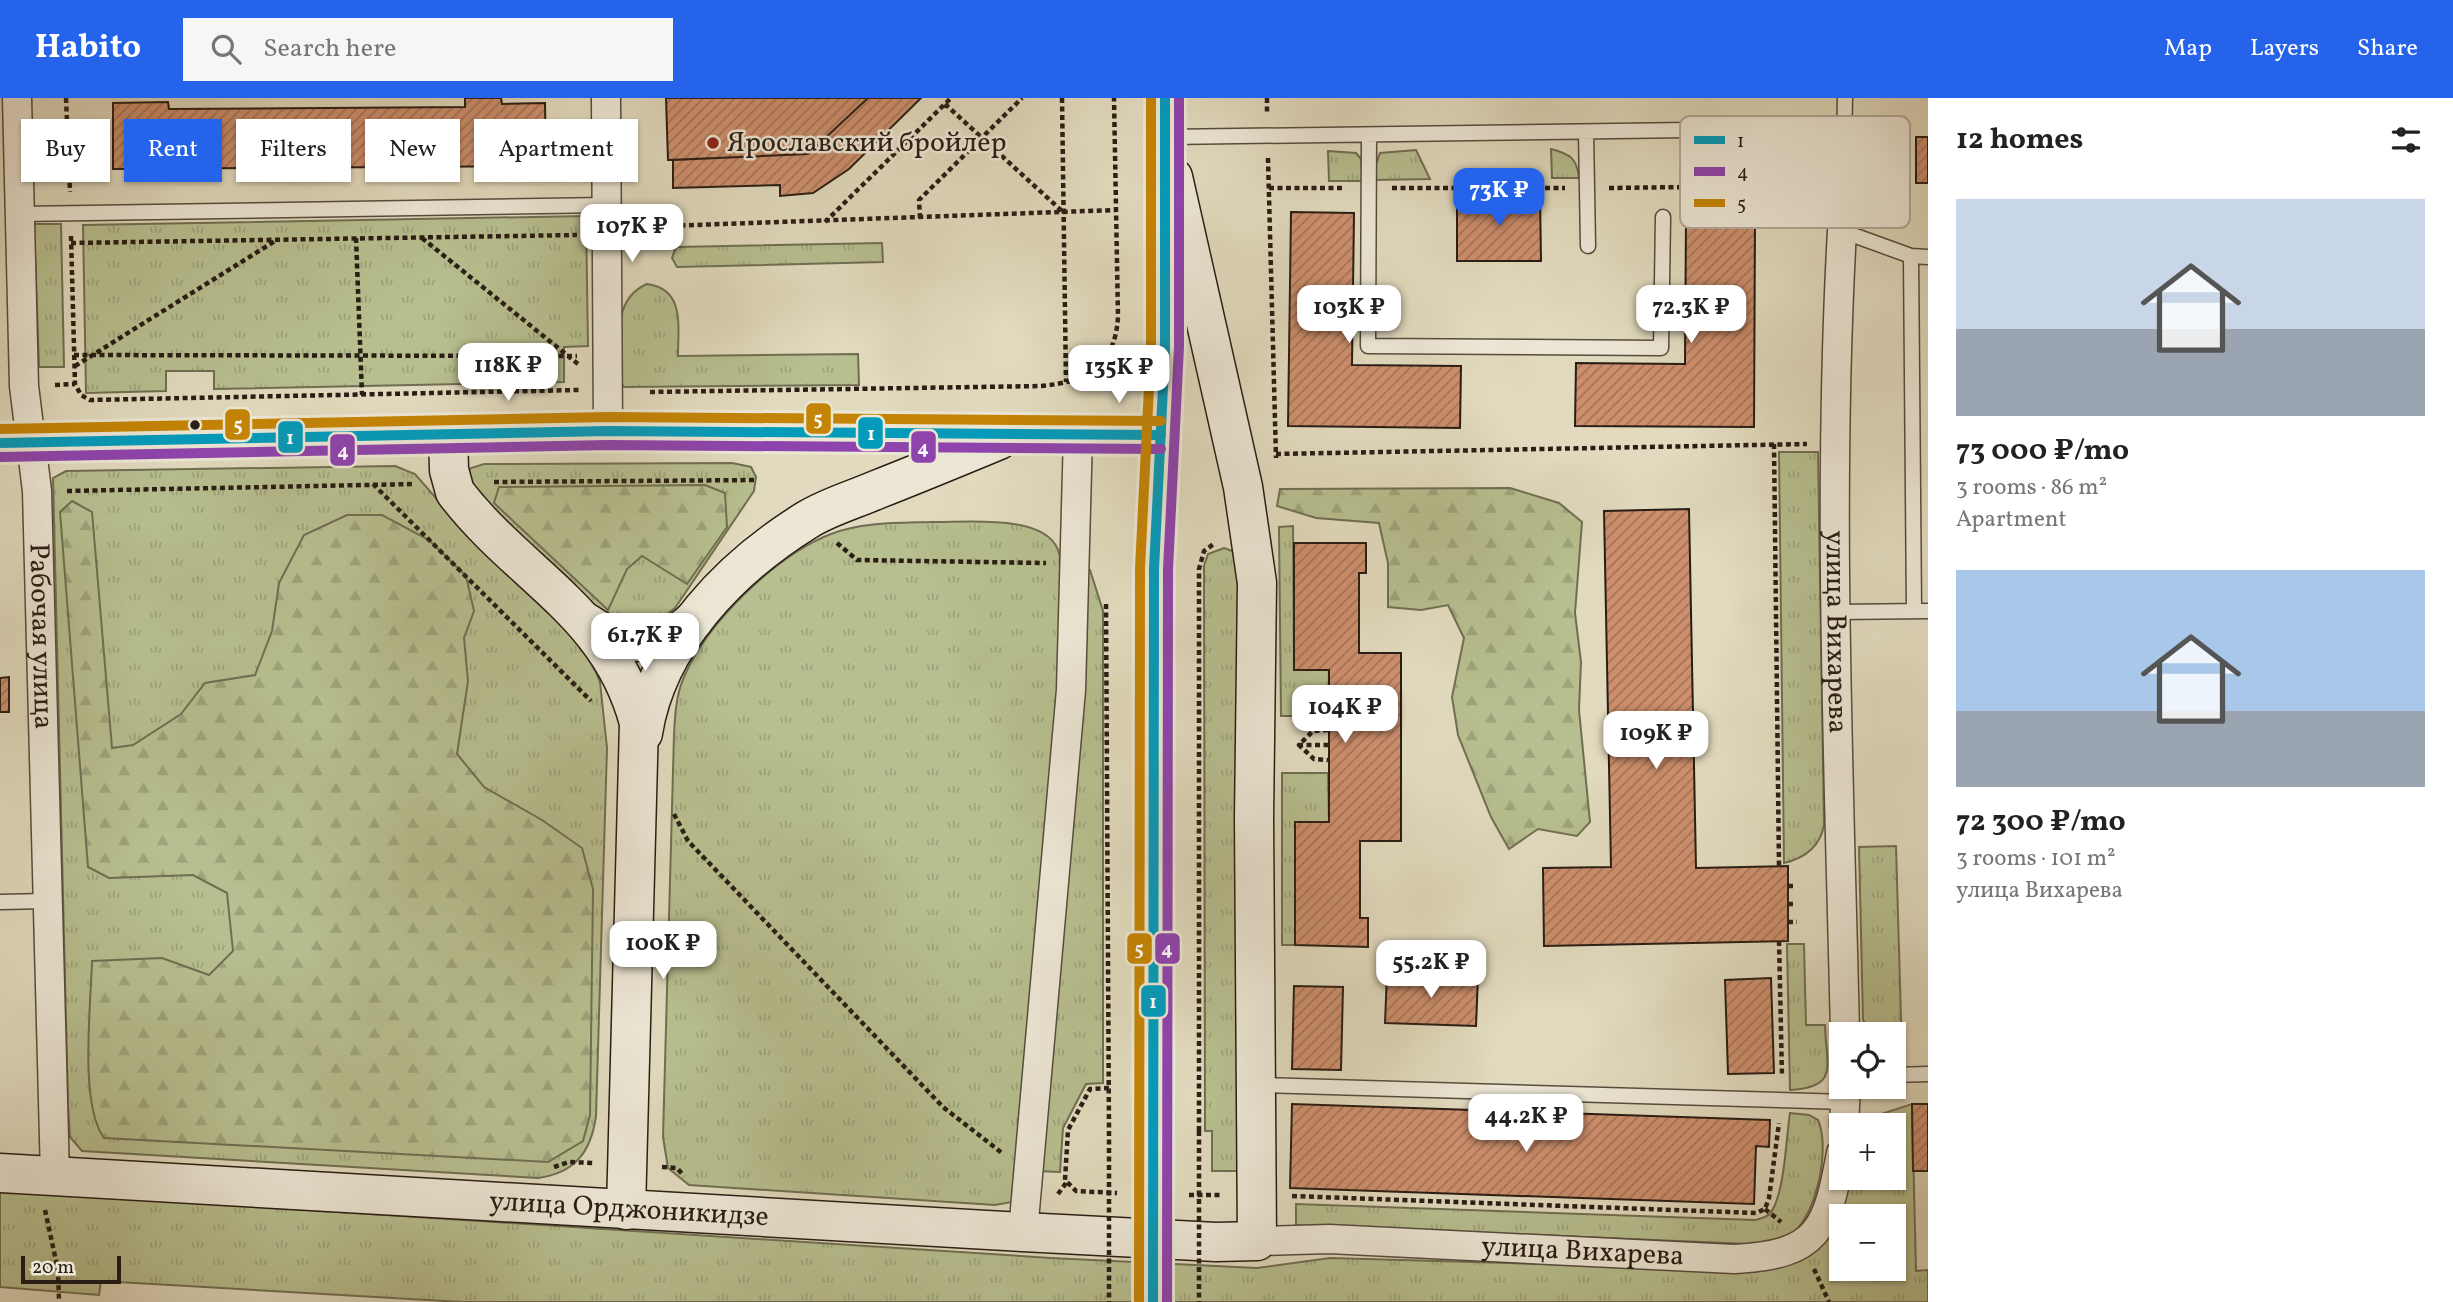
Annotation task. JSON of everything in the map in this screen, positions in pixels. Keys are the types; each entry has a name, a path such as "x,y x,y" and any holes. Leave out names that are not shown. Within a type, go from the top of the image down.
{"main road":[{"path":"1153,1302 1154,569 1165,347 1165,98"}],"street":[{"name":"Рабочая улица","path":"17,98 24,386 16,442 37,491 46,901 48,1176"},
{"path":"606,98 608,431"},
{"path":"1164,137 1243,486 1254,549 1258,609 1254,818 1257,1241"},
{"name":"улица Вихарева","path":"1842,230 1836,443 1836,612 1845,1022"},
{"path":"16,442 608,431 1160,435"},
{"path":"448,434 452,483 463,502 583,620 604,635 640,644 672,636 699,614 757,555 809,519 1016,434"},
{"path":"1023,1232 1071,690 1078,435"},
{"path":"640,749 650,696 660,672 699,614"},
{"path":"583,620 625,678 639,723 626,1210"},
{"name":"улица Орджоникидзе","path":"0,1173 1023,1232 1216,1242 1257,1241"},
{"name":"улица Вихарева","path":"1257,1241 1329,1239 1763,1258 1799,1248 1819,1226 1834,1190"}],"lane":[{"path":"1845,98 1845,116"},
{"path":"1164,137 1680,131"},
{"path":"1586,132 1588,246"},
{"path":"1369,135 1368,346 1661,348 1663,217"},
{"path":"20,214 607,205"},
{"path":"1842,230 1911,256 1928,257"},
{"path":"1836,612 1921,611 1911,256"},
{"path":"0,902 46,901"},
{"path":"1906,1075 1928,1074"},
{"path":"1257,1085 1782,1100 1846,1105"}],"path":[{"path":"66,98 75,384 81,395 90,400 577,389 608,393 1041,386 1066,382 1098,368 1112,351 1117,335 1114,98"},
{"path":"825,222 951,98"},
{"path":"920,218 919,200 1022,98"},
{"path":"1062,98 1066,382"},
{"path":"945,104 1064,212"},
{"path":"1267,136 1276,467"},
{"path":"1269,188 1680,187"},
{"path":"386,208 584,370"},
{"path":"74,367 325,209"},
{"path":"354,209 362,394"},
{"path":"675,226 1116,210"},
{"path":"71,243 578,235"},
{"path":"74,355 580,355"},
{"path":"1276,454 1836,443"},
{"path":"1774,444 1779,867"},
{"path":"37,491 757,480"},
{"path":"373,484 597,706"},
{"path":"829,536 857,560 1075,564"},
{"path":"1199,1302 1199,566 1204,551 1218,543 1231,544 1238,551 1254,549"},
{"path":"1105,600 1108,610 1109,1302"},
{"path":"1299,745 1313,731 1328,730"},
{"path":"1287,745 1329,745"},
{"path":"1299,745 1314,760 1328,760"},
{"path":"670,807 688,841 943,1107 993,1149 1029,1167"},
{"path":"1788,886 1796,886"},
{"path":"1788,904 1796,904"},
{"path":"1788,922 1797,922"},
{"path":"1283,1193 1294,1196 1756,1213 1765,1209 1769,1198 1782,1100 1779,941"},
{"path":"1065,1172 1068,1130 1088,1091 1109,1088"},
{"path":"48,1176 59,1302"},
{"path":"1828,1297 1832,1302"}],"green space":[{"path":"1551,149 1574,161 1579,178 1552,178"},
{"path":"1416,150 1430,179 1374,180 1380,153"},
{"path":"1328,151 1356,153 1361,159 1363,181 1329,181"},
{"path":"586,216 588,346 564,347 564,382 214,389 214,371 166,371 166,391 86,393 83,225"},
{"path":"34,224 61,224 64,367 39,367"},
{"path":"882,243 883,262 677,267 672,258 676,247"},
{"path":"647,284 659,287 674,301 678,321 678,356 858,354 859,385 624,387 621,383 619,341 622,313 635,291"},
{"path":"1779,452 1818,452 1824,825 1819,840 1810,850 1799,858 1784,863"},
{"path":"732,463 751,467 756,477 754,491 675,608 653,625 629,625 594,606 476,491 468,472 471,468 484,464"},
{"path":"395,466 415,474 449,513 572,632 593,665 600,682 607,748 596,1116 590,1140 579,1159 571,1166 538,1178 82,1151 70,1137 68,1105 53,478 66,471"},
{"path":"705,485 725,493 727,527 687,584 642,556 627,569 608,610 494,503 499,487"},
{"path":"1510,488 1559,503 1582,522 1575,613 1581,662 1579,710 1590,822 1577,836 1538,829 1509,849 1491,817 1458,735 1452,697 1464,638 1448,605 1421,610 1388,607 1388,563 1379,523 1316,518 1277,506 1280,489"},
{"path":"72,501 92,512 112,748 133,745 181,714 205,683 255,675 272,631 279,583 304,535 347,515 382,515 429,540 466,576 474,611 464,638 468,681 457,754 484,787 542,820 582,848 593,889 590,1115 583,1141 548,1162 104,1138 96,1122 89,1079 92,961 162,958 209,975 233,951 227,893 193,875 109,878 88,867 60,512"},
{"path":"1002,522 1037,530 1050,538 1058,550 1064,577 1066,604 1012,1202 995,1205 689,1185 668,1168 663,1137 674,735 681,684 695,656 726,614 766,574 788,558 810,544 843,530 880,524"},
{"path":"1293,526 1294,669 1329,670 1328,716 1281,716 1279,527"},
{"path":"1224,548 1235,552 1239,559 1245,1171 1212,1171 1212,1131 1205,1131 1204,566 1208,554"},
{"path":"1083,570 1090,570 1103,611 1103,1083 1086,1084 1063,1128 1060,1172 1036,1171"},
{"path":"1282,773 1328,773 1329,822 1295,823 1295,945 1282,945"},
{"path":"1896,846 1901,1022 1863,1020 1859,847"},
{"path":"1787,944 1804,944 1806,1025 1825,1025 1828,1063 1827,1072 1817,1084 1790,1090"},
{"path":"1912,1104 1916,1271 1928,1270 1928,1302 462,1302 101,1281 99,1295 0,1287 0,1190 1051,1258 1257,1268 1330,1258 1763,1270 1798,1258 1823,1240 1829,1232 1829,1281 1906,1281 1906,1204 1842,1204 1847,1190 1906,1190 1906,1113 1884,1113"},
{"path":"1790,1113 1809,1115 1818,1120 1822,1133 1822,1166 1806,1216 1797,1229 1778,1240 1749,1244 1296,1225 1296,1204 1755,1220 1770,1214 1777,1199 1783,1175"}],"building":[{"path":"465,98 501,98 502,104 545,103 545,119 474,119 474,166 460,167 460,119 365,119 365,167 351,167 351,119 236,119 236,168 222,168 222,119 124,119 124,169 113,169 113,103 168,102 169,109 465,107"},
{"path":"666,98 868,98 808,154 668,160"},
{"path":"868,98 921,98 849,169 813,193 780,196 780,185 673,188 673,160 808,154"},
{"path":"1916,137 1928,137 1928,183 1916,183"},
{"path":"1540,195 1541,261 1457,261 1457,196"},
{"path":"1291,212 1354,213 1352,365 1461,366 1460,428 1288,426"},
{"path":"1686,228 1755,228 1754,427 1575,426 1576,363 1685,364"},
{"path":"1689,509 1696,868 1788,866 1788,941 1544,946 1543,868 1611,867 1604,511"},
{"path":"1294,543 1366,543 1366,573 1359,573 1359,653 1401,653 1401,841 1360,841 1360,918 1368,918 1368,947 1295,945 1295,822 1329,822 1329,670 1294,670"},
{"path":"9,677 9,712 0,712 0,678"},
{"path":"1387,973 1478,976 1476,1026 1385,1023"},
{"path":"1771,978 1774,1073 1728,1074 1725,980"},
{"path":"1294,986 1343,987 1341,1070 1292,1069"},
{"path":"1292,1104 1770,1120 1769,1147 1756,1146 1754,1204 1290,1188"},
{"path":"1912,1104 1928,1104 1928,1171 1913,1171"}],"transit line":[{"name":"5","path":"1139,1302 1140,569 1151,347 1151,98"},
{"name":"1","path":"1153,1302 1154,569 1165,347 1165,98"},
{"name":"4","path":"1167,1302 1168,569 1179,347 1179,98"},
{"name":"5","path":"0,429 608,417 1161,421"},
{"name":"1","path":"0,443 608,431 1161,435"},
{"name":"4","path":"0,457 608,445 1161,449"}],"place":[{"name":"Ярославский бройлер","path":"713,143"}]}
